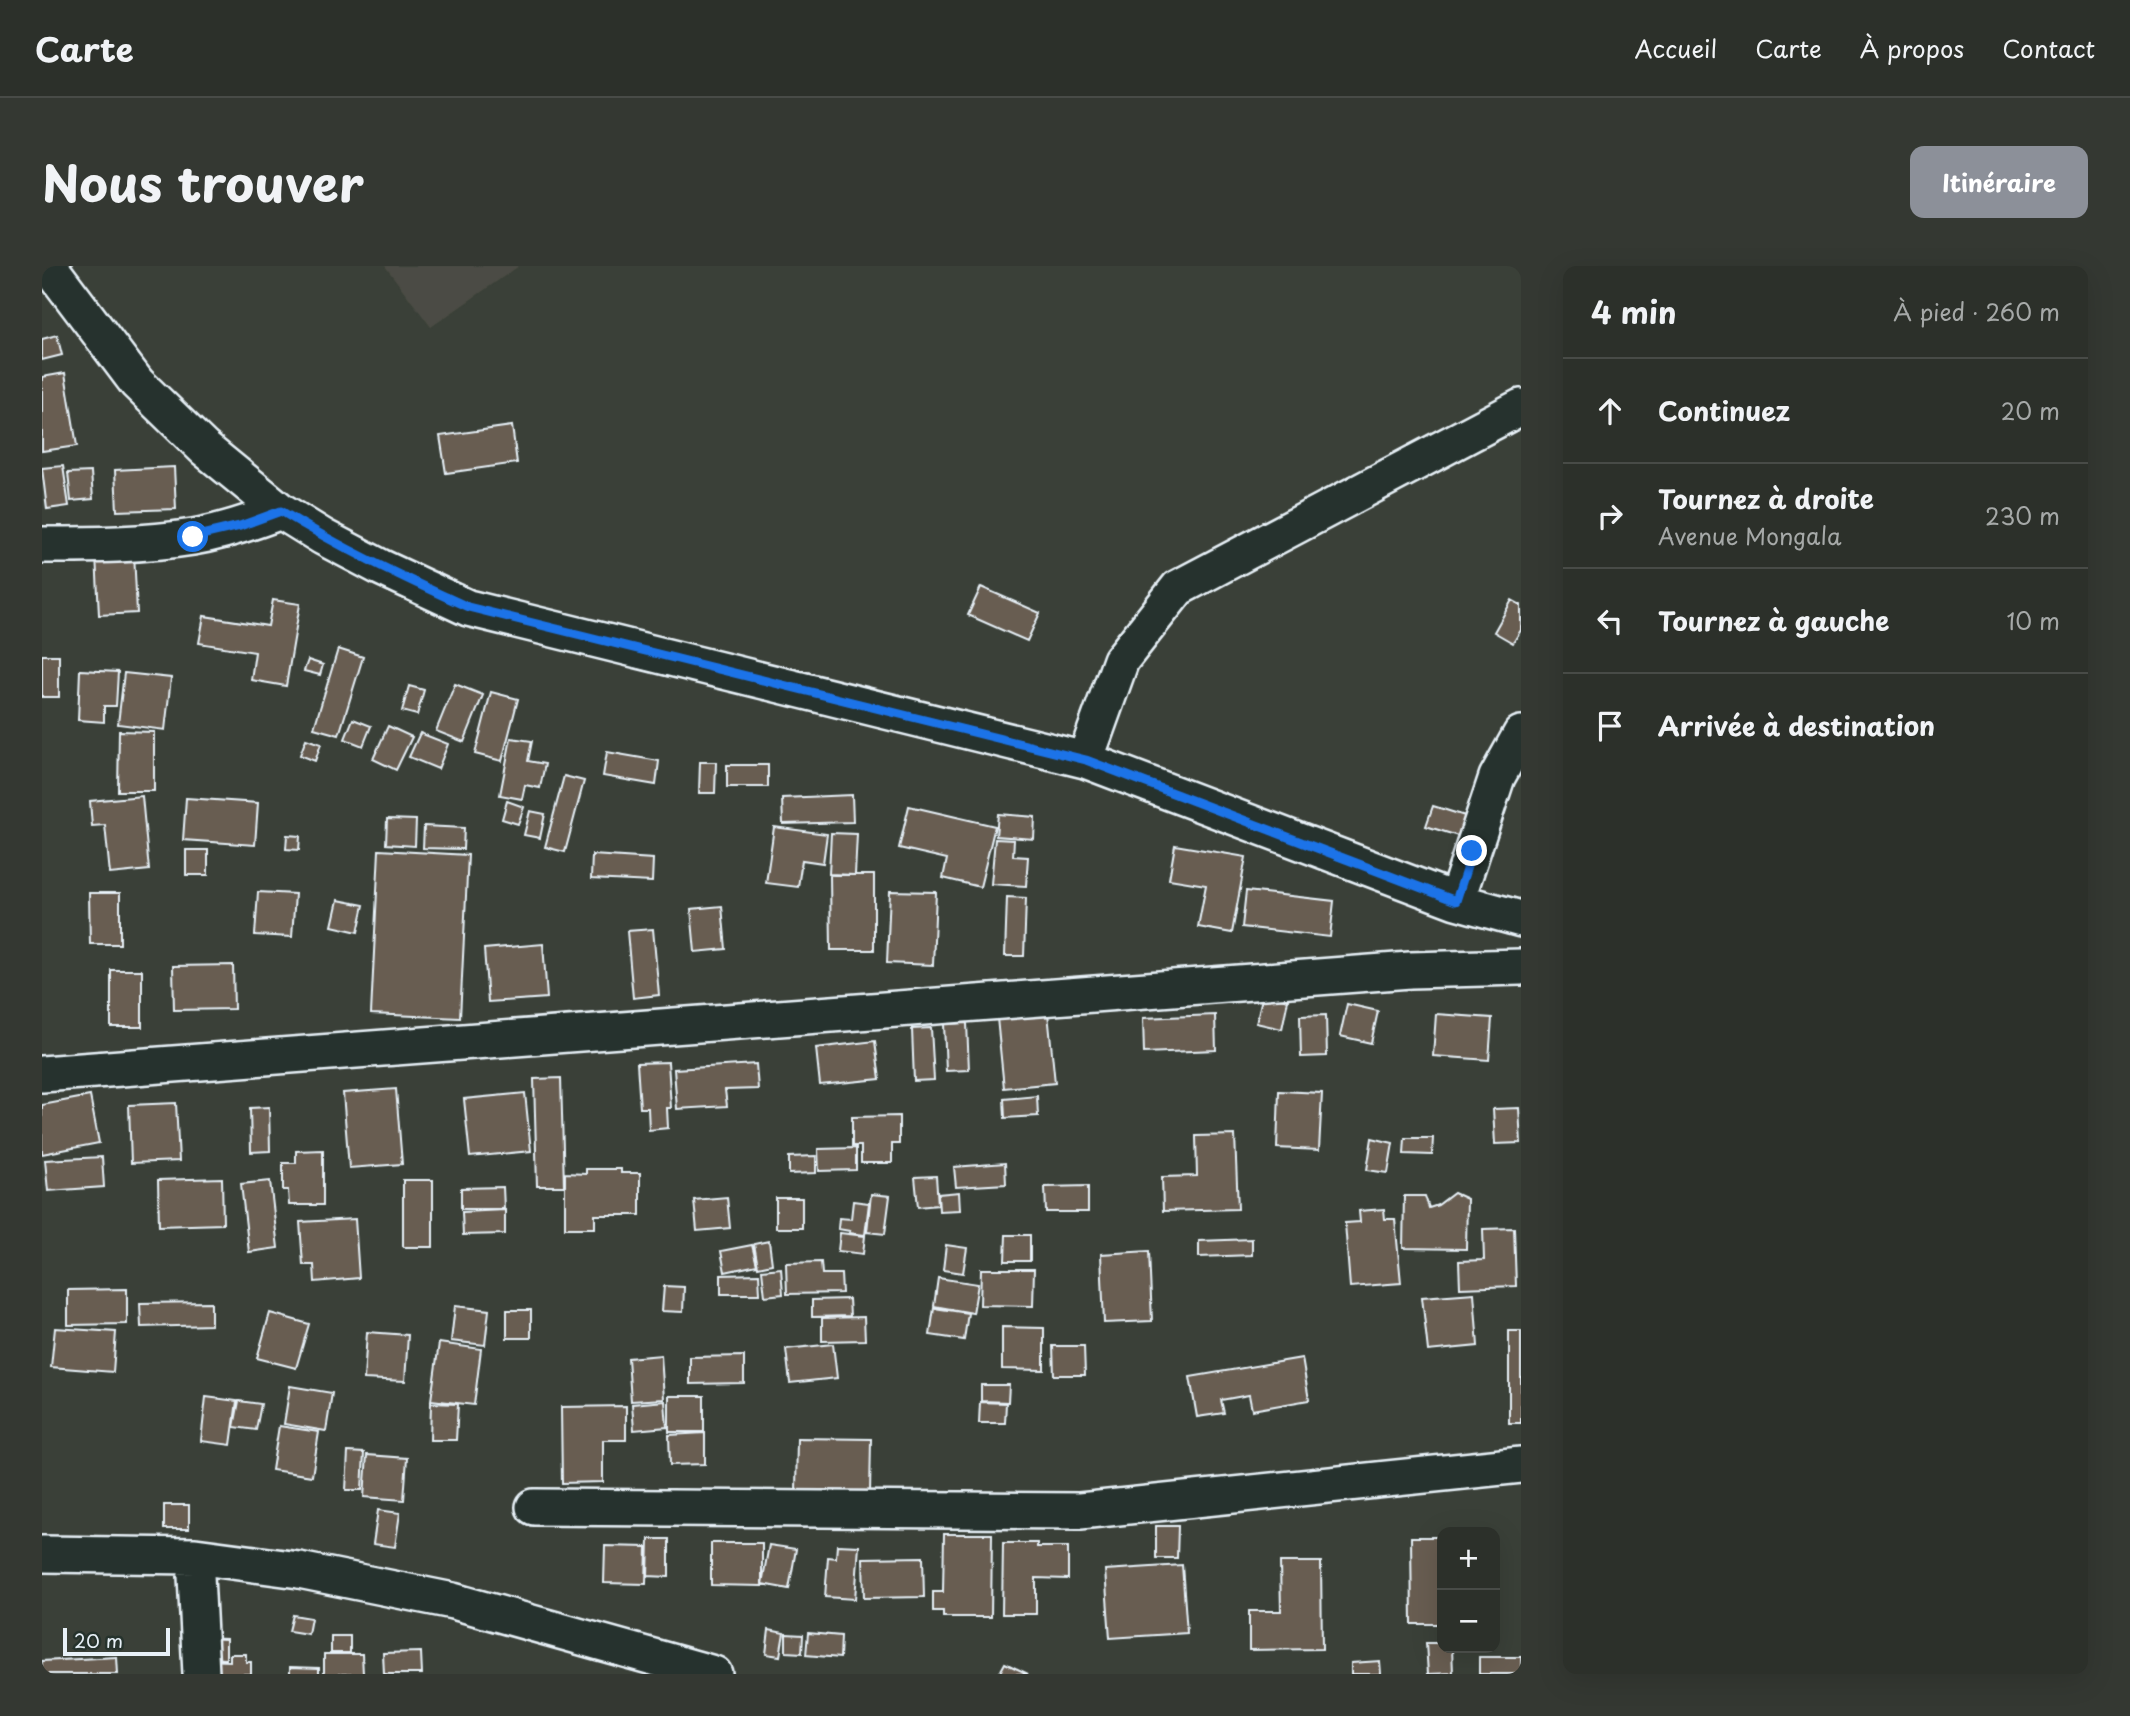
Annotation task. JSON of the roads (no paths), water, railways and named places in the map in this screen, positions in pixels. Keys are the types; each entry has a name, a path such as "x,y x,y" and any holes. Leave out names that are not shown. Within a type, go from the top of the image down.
{"street":[{"path":"49,266 137,383 204,449 281,511 323,537 468,607 1086,760 1456,901 1521,919"},
{"path":"1086,760 1121,660 1178,588 1521,407"},
{"path":"42,545 110,545 193,537 240,526 281,511"},
{"path":"1456,901 1509,784 1521,734"},
{"path":"42,1074 1410,970 1521,967"},
{"path":"534,1507 1080,1511 1521,1465"},
{"path":"42,1554 195,1556 299,1570 453,1601 714,1674"},
{"path":"195,1556 201,1674"}]}
